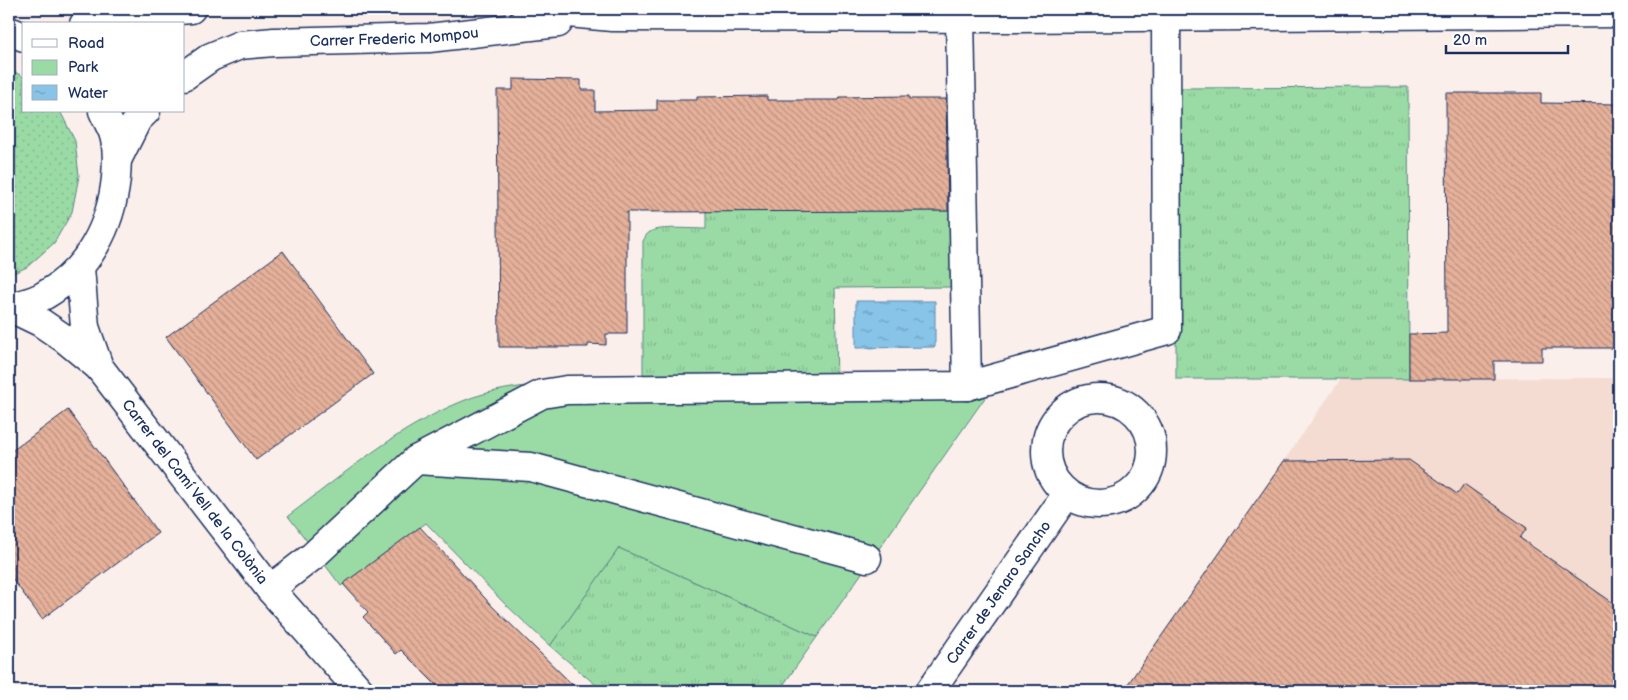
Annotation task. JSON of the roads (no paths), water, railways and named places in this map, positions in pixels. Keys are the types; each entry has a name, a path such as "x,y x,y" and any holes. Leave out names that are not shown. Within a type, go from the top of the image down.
{"street":[{"path":"96,22 155,12 191,9"},
{"name":"Carrer Frederic Mompou","path":"526,9 612,17 1166,16 1414,12 1619,13"},
{"path":"270,589 313,556 416,460 542,394 567,390 967,386 1167,330 1166,16"},
{"name":"Carrer Frederic Mompou","path":"185,75 211,57 240,45 274,42 429,38 612,17"},
{"path":"960,17 967,386"},
{"path":"10,308 43,297 59,286 80,268 96,246 106,223 114,190 118,158 113,133 103,112"},
{"path":"118,158 137,120 145,112"},
{"name":"Carrer del Camí Vell de la Colònia","path":"80,268 85,327 99,367 270,589 360,691"},
{"path":"10,308 40,322 66,339 99,367"},
{"path":"416,460 532,467 866,558"},
{"name":"Carrer de Jenaro Sancho","path":"930,691 1067,494"}],"water":[{"path":"856,301 935,301 935,347 856,348"}]}
